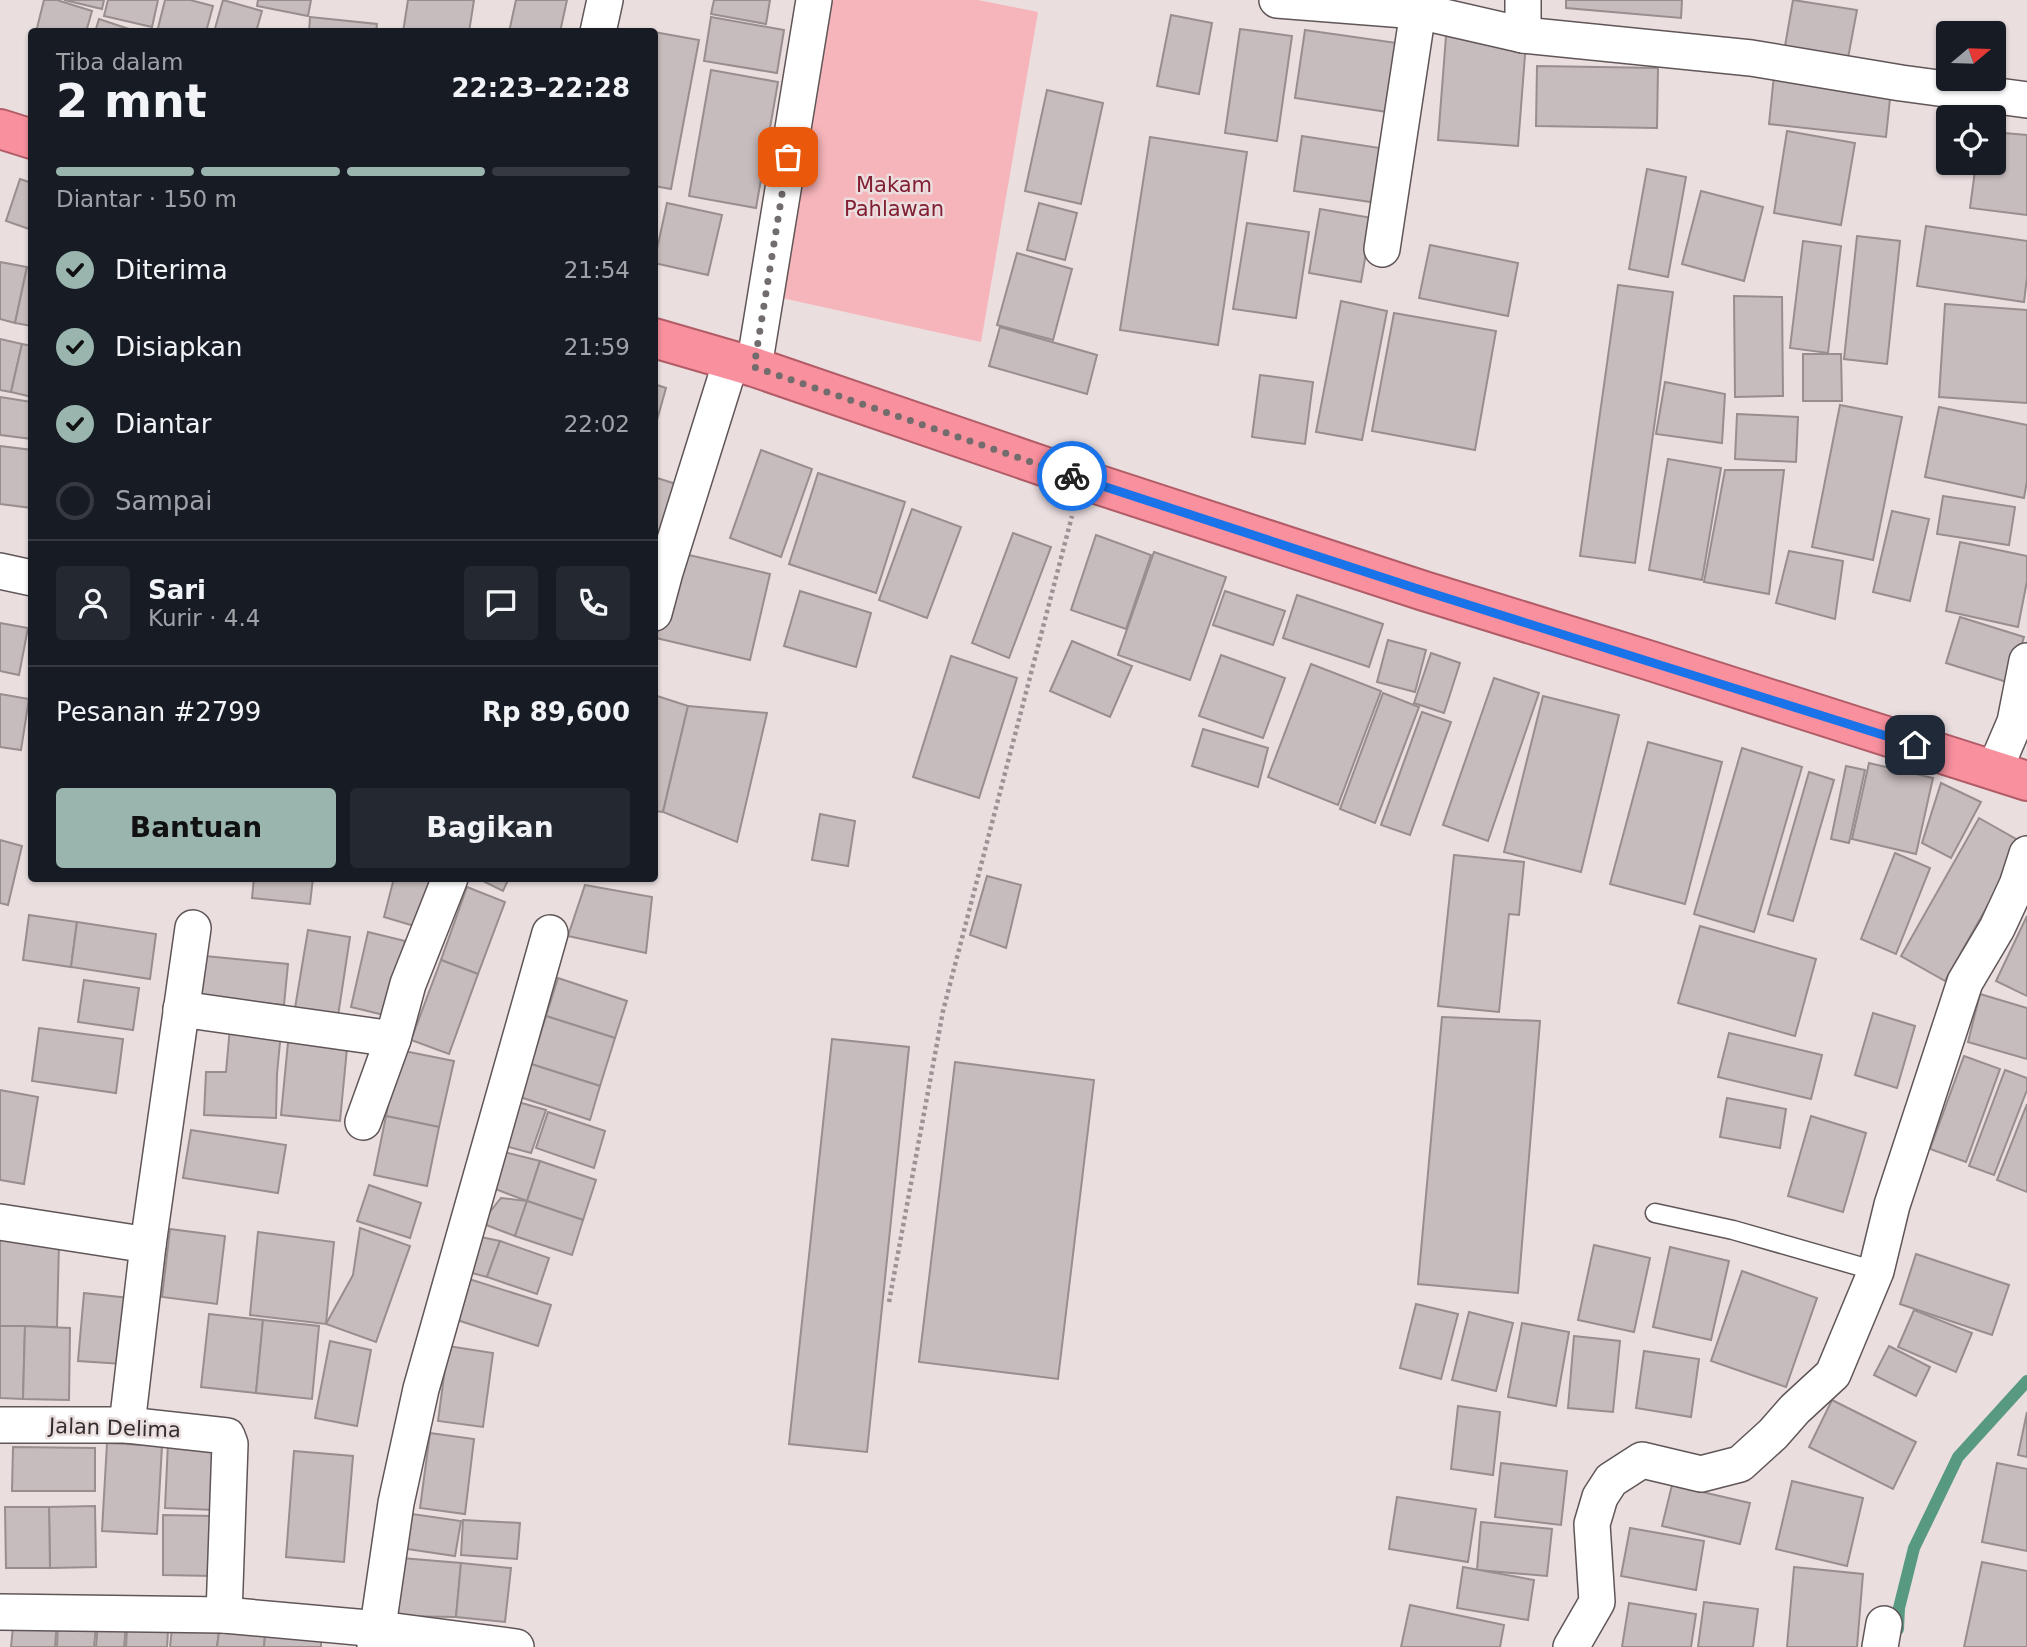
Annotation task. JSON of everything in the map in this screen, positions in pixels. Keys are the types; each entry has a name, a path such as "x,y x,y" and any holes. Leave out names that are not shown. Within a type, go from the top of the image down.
{"highway":[{"path":"0,129 28,137"},
{"path":"658,339 743,364 1081,479 1424,591 2010,776"}],"street":[{"path":"599,28 605,0"},
{"path":"658,597 664,572 743,364 814,0"},
{"path":"1278,0 1418,10 1523,35 1751,58 1901,83 2027,100"},
{"path":"1523,0 1523,35"},
{"path":"1382,249 1418,10"},
{"path":"0,571 28,577"},
{"path":"2010,776 2015,722 2027,661"},
{"path":"1571,1647 1597,1602 1592,1524 1601,1497 1611,1480 1642,1460 1701,1474 1740,1464 1833,1374 1876,1271 1892,1205 1965,982 1997,928 2017,885 2027,854"},
{"path":"363,1122 393,1039 408,984 448,882"},
{"path":"127,1425 148,1245 193,928"},
{"path":"377,1638 396,1503 421,1390 550,933"},
{"path":"181,1009 393,1039"},
{"path":"0,1222 148,1245"},
{"name":"Jalan Delima","path":"0,1425 127,1425 223,1435 229,1439 225,1615"},
{"path":"0,1612 225,1615 377,1638 516,1647"}],"lane":[{"path":"1655,1213 1734,1230 1876,1271"}],"path":[{"path":"889,1302 943,1011 1081,479"}],"green space":[{"name":"Makam Pahlawan","path":"819,0 978,0 1038,12 981,342 764,294"}],"building":[{"path":"44,0 57,0 92,11 87,28 37,28"},
{"path":"64,0 104,0 102,9"},
{"path":"108,0 158,0 152,27 104,16"},
{"path":"165,0 190,0 213,6 207,28 158,28"},
{"path":"223,0 262,11 257,28 215,28"},
{"path":"258,0 311,0 308,16 257,6"},
{"path":"408,0 474,0 470,28 404,28"},
{"path":"516,0 567,0 561,28 510,28"},
{"path":"714,0 770,0 766,24 711,14"},
{"path":"1566,0 1682,0 1681,18 1566,8"},
{"path":"1793,0 1857,10 1848,58 1785,46"},
{"path":"1171,15 1212,23 1199,94 1157,86"},
{"path":"310,17 377,24 376,28 309,28"},
{"path":"711,17 784,30 777,73 704,61"},
{"path":"99,19 126,28 96,28"},
{"path":"1240,29 1292,36 1277,141 1225,133"},
{"path":"1305,30 1404,44 1394,113 1295,98"},
{"path":"658,33 699,40 671,189 658,187"},
{"path":"1446,36 1526,42 1518,146 1438,140"},
{"path":"1537,66 1658,68 1657,128 1536,126"},
{"path":"711,70 778,82 756,208 689,196"},
{"path":"1774,75 1891,89 1886,137 1769,124"},
{"path":"1047,90 1103,103 1081,204 1025,191"},
{"path":"1787,131 1855,143 1841,225 1774,213"},
{"path":"2006,133 2027,135 2027,215 1970,208 1974,175 2006,175"},
{"path":"1302,136 1386,149 1378,203 1294,191"},
{"path":"1150,137 1247,152 1218,345 1120,330"},
{"path":"1647,169 1686,177 1668,277 1629,269"},
{"path":"20,179 28,182 28,229 6,221"},
{"path":"1701,191 1763,207 1744,281 1682,264"},
{"path":"667,203 722,215 708,275 658,264 658,245"},
{"path":"1039,203 1077,213 1065,260 1027,250"},
{"path":"1320,209 1372,218 1361,282 1309,273"},
{"path":"1247,223 1309,232 1296,318 1233,309"},
{"path":"1926,226 2027,241 2024,302 1917,286"},
{"path":"1857,236 1900,241 1887,364 1844,359"},
{"path":"1803,241 1841,246 1828,353 1790,348"},
{"path":"1430,245 1518,263 1508,316 1419,298"},
{"path":"1017,253 1072,269 1053,340 997,325"},
{"path":"0,262 27,267 15,323 0,319"},
{"path":"27,267 28,267 28,325 15,323"},
{"path":"1618,285 1673,292 1635,563 1580,556"},
{"path":"1734,296 1782,297 1783,396 1735,397"},
{"path":"1341,301 1387,311 1362,440 1316,432"},
{"path":"1945,304 2027,310 2027,403 1939,397"},
{"path":"1394,313 1496,331 1475,450 1372,431"},
{"path":"1000,327 1097,355 1087,394 989,366"},
{"path":"0,339 22,344 11,392 0,390"},
{"path":"22,344 28,345 28,396 11,392"},
{"path":"1803,354 1841,354 1842,401 1803,401"},
{"path":"1260,375 1313,382 1305,444 1252,437"},
{"path":"1665,382 1725,394 1722,443 1656,434"},
{"path":"658,385 666,388 658,417"},
{"path":"0,397 28,401 28,438 0,435"},
{"path":"1840,405 1902,417 1873,560 1812,547"},
{"path":"1939,407 2027,425 2027,481 2024,498 1925,477"},
{"path":"1737,414 1798,417 1796,462 1735,459"},
{"path":"0,446 28,450 28,508 0,504"},
{"path":"761,450 812,469 781,557 730,538"},
{"path":"1668,459 1721,468 1702,580 1649,570"},
{"path":"1725,470 1784,470 1769,594 1704,582"},
{"path":"818,473 905,502 876,593 789,564"},
{"path":"658,478 676,484 658,558"},
{"path":"1943,496 2015,507 2009,545 1937,534"},
{"path":"912,509 961,527 927,618 879,600"},
{"path":"1892,511 1929,519 1910,601 1873,592"},
{"path":"1013,533 1051,547 1009,658 972,643"},
{"path":"1096,535 1151,555 1126,629 1071,610"},
{"path":"1960,542 2027,556 2027,581 2018,627 1946,611"},
{"path":"1789,551 1843,561 1835,619 1776,603"},
{"path":"676,552 770,574 750,660 658,638"},
{"path":"1154,552 1226,577 1190,680 1118,655"},
{"path":"800,591 871,613 856,667 784,646"},
{"path":"1225,591 1285,611 1273,645 1213,625"},
{"path":"1297,595 1383,624 1369,667 1283,638"},
{"path":"1960,617 2024,637 2010,683 1946,663"},
{"path":"0,623 28,628 19,675 0,671"},
{"path":"1388,640 1426,650 1415,692 1377,682"},
{"path":"1072,641 1132,666 1110,717 1050,691"},
{"path":"1431,653 1460,663 1444,713 1414,703"},
{"path":"1221,655 1285,678 1263,738 1199,716"},
{"path":"951,656 1017,678 979,798 913,777"},
{"path":"1311,664 1381,691 1338,805 1268,777"},
{"path":"1494,678 1539,693 1488,841 1443,825"},
{"path":"1383,693 1419,707 1375,823 1340,809"},
{"path":"0,694 28,699 21,750 0,747"},
{"path":"658,696 688,706 663,812 658,811"},
{"path":"1543,696 1619,715 1581,872 1504,852"},
{"path":"688,706 767,713 737,842 663,812"},
{"path":"1422,712 1451,722 1410,835 1381,825"},
{"path":"1203,729 1268,748 1258,787 1192,766"},
{"path":"1648,742 1722,762 1685,904 1610,884"},
{"path":"1742,748 1802,767 1754,932 1694,914"},
{"path":"1869,763 1933,778 1916,854 1852,839"},
{"path":"1846,766 1865,770 1849,843 1831,839"},
{"path":"1809,772 1834,780 1793,921 1768,914"},
{"path":"1941,783 1981,802 1951,858 1922,843"},
{"path":"820,814 855,821 848,866 812,860"},
{"path":"1979,818 2023,843 1945,981 1901,956"},
{"path":"0,840 22,846 8,905 0,903"},
{"path":"1895,853 1930,868 1896,954 1861,939"},
{"path":"1454,855 1524,862 1519,915 1509,914 1499,1012 1438,1006"},
{"path":"987,876 1021,885 1006,948 970,935"},
{"path":"254,882 313,882 310,904 252,898"},
{"path":"393,882 434,882 421,928 384,917"},
{"path":"485,882 507,882 503,891"},
{"path":"585,885 652,897 646,953 568,936"},
{"path":"467,887 505,902 478,974 441,960"},
{"path":"29,915 77,922 71,967 23,960"},
{"path":"2027,916 2027,996 1996,981"},
{"path":"77,922 156,934 150,979 71,967"},
{"path":"1700,926 1816,959 1795,1036 1678,1003"},
{"path":"308,930 350,937 338,1016 295,1008"},
{"path":"368,932 405,941 388,1016 351,1007"},
{"path":"205,956 288,964 284,1005 201,997"},
{"path":"441,960 478,974 449,1054 411,1040"},
{"path":"558,978 627,1001 615,1038 546,1016"},
{"path":"84,980 139,988 133,1030 78,1022"},
{"path":"1980,994 2027,1008 2027,1059 1968,1042"},
{"path":"1873,1013 1915,1026 1897,1088 1855,1075"},
{"path":"546,1016 615,1038 600,1086 531,1064"},
{"path":"1442,1017 1540,1021 1518,1293 1418,1284"},
{"path":"230,1027 281,1032 276,1118 204,1115 206,1072 226,1072"},
{"path":"39,1028 123,1039 116,1093 32,1081"},
{"path":"289,1032 348,1038 340,1121 281,1115"},
{"path":"1729,1033 1822,1055 1811,1099 1718,1077"},
{"path":"832,1039 909,1047 867,1452 789,1444"},
{"path":"399,1050 454,1061 439,1127 386,1116"},
{"path":"1964,1056 2000,1069 1966,1162 1930,1149"},
{"path":"955,1062 1094,1080 1058,1379 919,1362"},
{"path":"531,1064 600,1086 590,1120 520,1097"},
{"path":"2005,1070 2027,1078 2027,1090 1994,1175 1969,1166"},
{"path":"0,1090 38,1097 24,1184 0,1180"},
{"path":"1727,1098 1786,1109 1780,1148 1720,1137"},
{"path":"518,1102 546,1110 531,1153 505,1146"},
{"path":"2027,1104 2027,1192 1997,1180"},
{"path":"548,1112 605,1131 594,1168 536,1148"},
{"path":"386,1116 439,1127 427,1186 374,1175"},
{"path":"1811,1116 1866,1133 1843,1212 1788,1196"},
{"path":"191,1130 286,1145 278,1193 183,1178"},
{"path":"500,1151 540,1161 527,1201 490,1187"},
{"path":"540,1161 596,1180 583,1220 527,1201"},
{"path":"369,1185 421,1203 410,1238 357,1221"},
{"path":"501,1198 527,1201 515,1236 481,1223"},
{"path":"527,1201 583,1220 572,1255 515,1236"},
{"path":"360,1228 410,1246 376,1342 326,1324 353,1275"},
{"path":"170,1229 225,1236 217,1304 162,1297"},
{"path":"258,1232 334,1242 326,1324 250,1315"},
{"path":"476,1236 500,1241 487,1277 461,1270"},
{"path":"0,1239 59,1242 57,1327 0,1326"},
{"path":"500,1241 549,1258 537,1294 487,1277"},
{"path":"1594,1245 1650,1258 1634,1332 1578,1320"},
{"path":"1670,1247 1729,1261 1711,1340 1653,1327"},
{"path":"1916,1254 2009,1285 1992,1335 1900,1304"},
{"path":"1742,1271 1817,1298 1786,1387 1711,1361"},
{"path":"469,1279 551,1305 538,1346 457,1320"},
{"path":"84,1293 129,1298 123,1364 78,1361"},
{"path":"1416,1304 1458,1314 1441,1379 1400,1368"},
{"path":"1914,1310 1972,1333 1956,1372 1898,1347"},
{"path":"1469,1312 1513,1323 1496,1391 1452,1380"},
{"path":"209,1314 263,1320 256,1393 201,1387"},
{"path":"263,1320 319,1326 312,1399 256,1393"},
{"path":"1522,1323 1569,1332 1556,1406 1508,1397"},
{"path":"0,1326 25,1326 23,1399 0,1398"},
{"path":"25,1326 70,1328 69,1400 23,1399"},
{"path":"1574,1336 1620,1341 1613,1412 1568,1408"},
{"path":"330,1341 371,1350 357,1426 315,1418"},
{"path":"448,1346 493,1353 483,1427 438,1421"},
{"path":"1889,1346 1930,1367 1916,1396 1874,1375"},
{"path":"1644,1351 1699,1359 1691,1417 1636,1408"},
{"path":"1832,1400 1916,1442 1893,1489 1809,1447"},
{"path":"1458,1406 1500,1412 1493,1475 1451,1469"},
{"path":"2027,1412 2027,1457 2018,1455"},
{"path":"430,1433 474,1439 465,1514 420,1508"},
{"path":"107,1443 162,1446 157,1534 102,1531"},
{"path":"168,1443 218,1445 215,1510 165,1508"},
{"path":"13,1447 95,1448 95,1491 12,1491"},
{"path":"294,1451 353,1456 344,1562 286,1557"},
{"path":"1501,1463 1567,1471 1561,1525 1495,1517"},
{"path":"1997,1463 2027,1469 2027,1551 1982,1542"},
{"path":"1792,1481 1863,1498 1847,1566 1776,1549"},
{"path":"1672,1485 1750,1503 1740,1544 1662,1526"},
{"path":"1397,1497 1476,1509 1468,1562 1389,1549"},
{"path":"95,1506 96,1567 50,1568 49,1507"},
{"path":"5,1507 49,1507 50,1568 6,1568"},
{"path":"405,1513 461,1521 455,1556 400,1548"},
{"path":"163,1515 214,1516 213,1576 163,1575"},
{"path":"463,1520 520,1523 517,1559 461,1555"},
{"path":"1481,1522 1552,1529 1547,1576 1477,1570"},
{"path":"1630,1528 1704,1541 1696,1590 1621,1576"},
{"path":"401,1558 461,1563 456,1617 392,1616"},
{"path":"1982,1562 2027,1571 2027,1647 1964,1647"},
{"path":"461,1563 511,1568 505,1622 456,1617"},
{"path":"1463,1567 1534,1580 1528,1620 1457,1608"},
{"path":"1794,1567 1863,1574 1857,1647 1787,1647"},
{"path":"1704,1602 1758,1609 1753,1647 1698,1647"},
{"path":"1629,1603 1696,1614 1691,1647 1622,1647"},
{"path":"1410,1605 1504,1625 1500,1647 1401,1647"},
{"path":"14,1617 57,1620 55,1647 11,1647"},
{"path":"98,1622 126,1625 124,1647 96,1647"},
{"path":"58,1623 96,1625 94,1647 57,1647"},
{"path":"127,1628 168,1631 167,1647 126,1647"},
{"path":"172,1628 219,1632 217,1647 170,1647"},
{"path":"219,1632 265,1636 264,1647 217,1647"},
{"path":"265,1636 321,1641 321,1647 264,1647"}],"waterway":[{"path":"1898,1629 1899,1608 1914,1548 1958,1457 2027,1381"}],"way so far":[{"path":"788,157 754,367 1072,476"}],"route":[{"path":"1072,476 1424,591 1915,745"}]}
